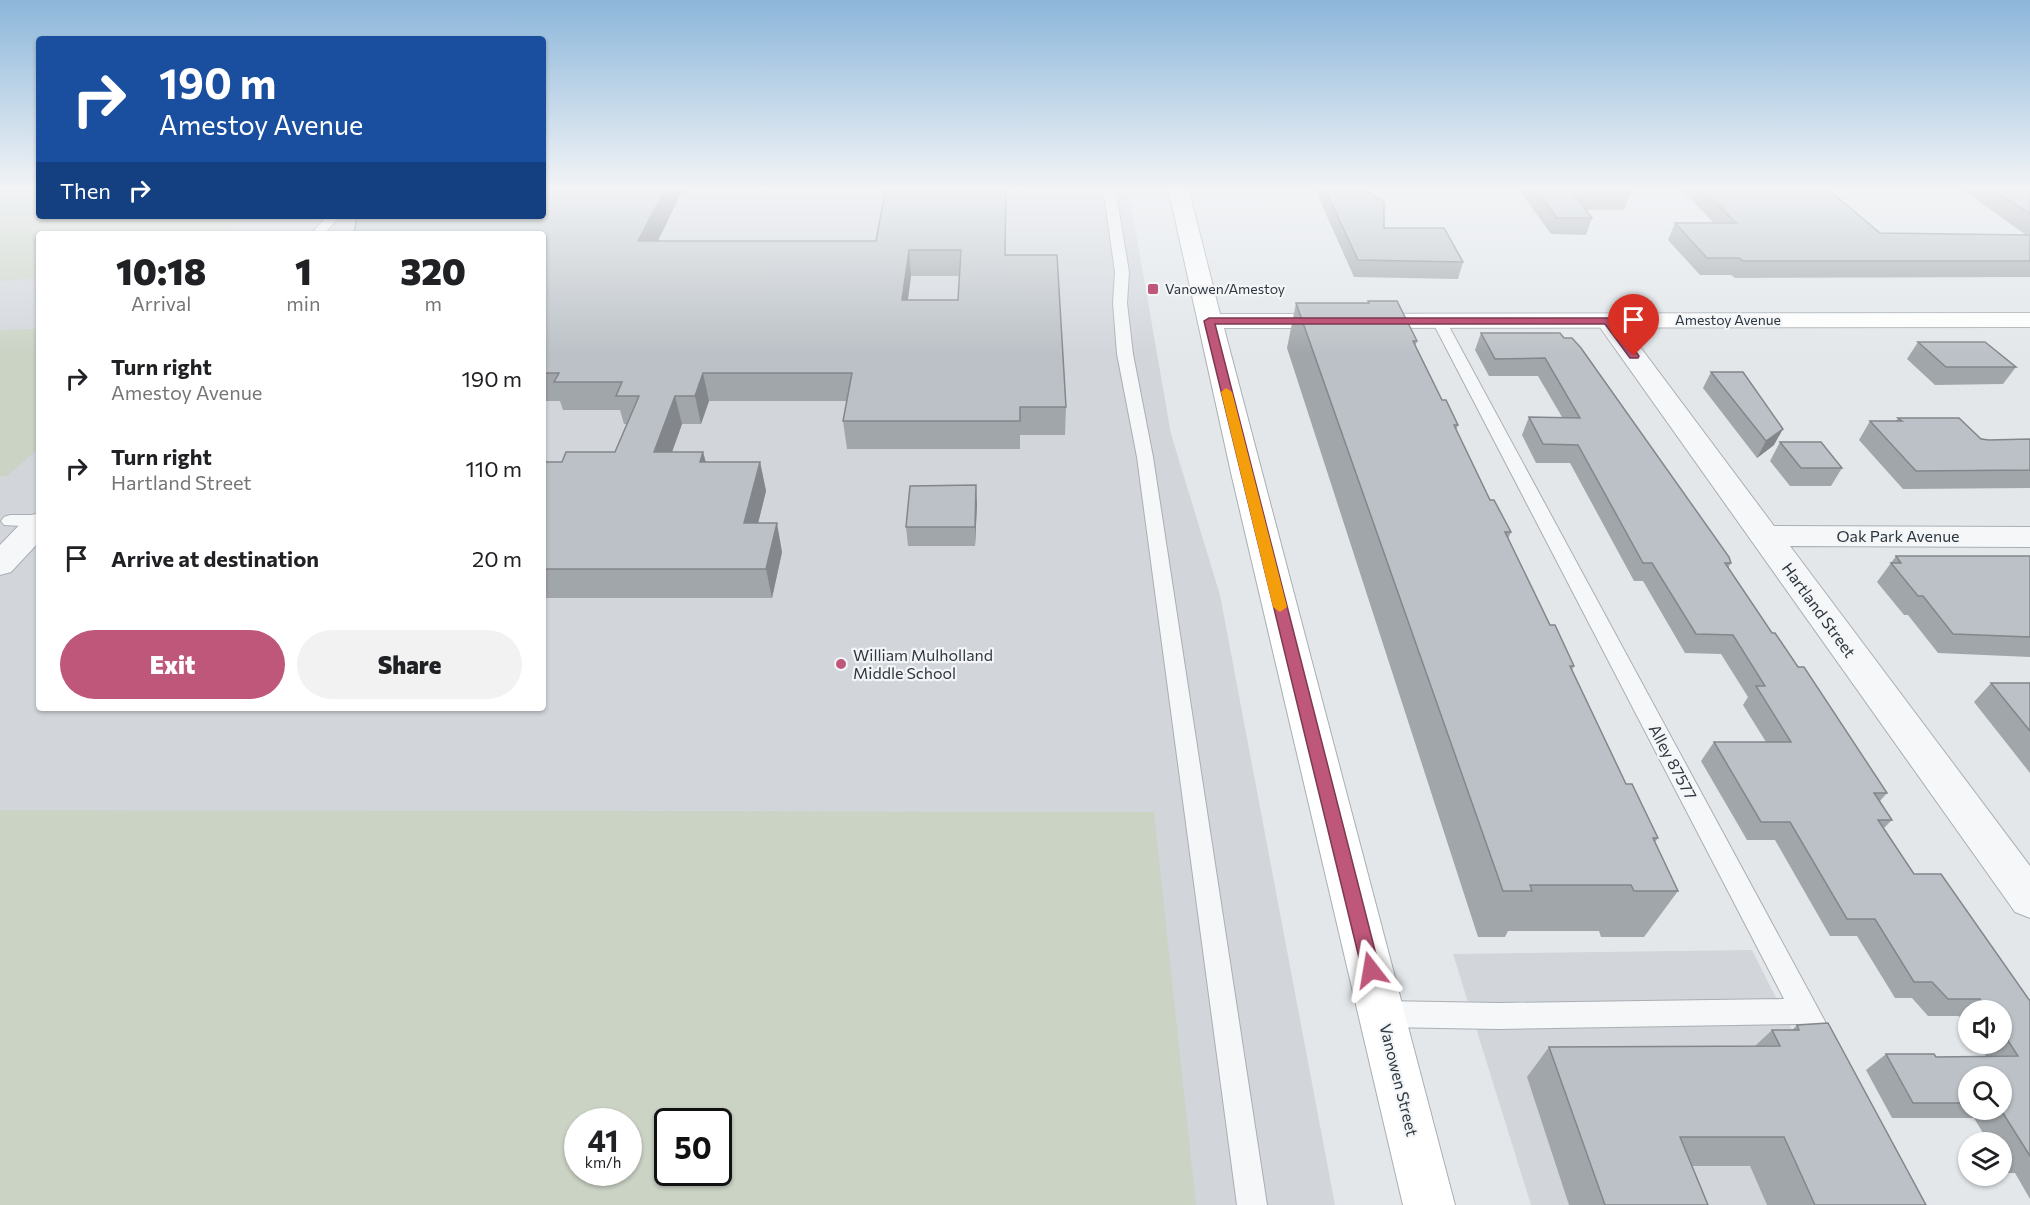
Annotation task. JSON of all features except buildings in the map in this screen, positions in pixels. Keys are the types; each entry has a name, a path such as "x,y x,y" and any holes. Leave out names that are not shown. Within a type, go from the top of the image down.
{"main road":[{"name":"Vanowen Street","path":"1191,243 1429,1205"},
{"name":"Amestoy Avenue","path":"1209,321 2030,320"}],"street":[{"name":"Hartland Street","path":"1608,321 2030,899"},
{"path":"0,564 29,522"},
{"name":"Oak Park Avenue","path":"1766,536 2030,537"}],"lane":[{"path":"1118,243 1122,272 1120,303 1125,354 1145,457 1252,1205"},
{"name":"Alley 87577","path":"1439,321 1832,1062"},
{"path":"1382,1014 1499,1016 1805,1011"}],"shaded area":[{"name":"William Mulholland Middle School","path":"0,243 36,243 36,711 546,711 546,243 1138,243 1171,434 1220,595 1335,1205 0,1205"},
{"path":"0,243 36,243 36,278 0,281"},
{"path":"36,329 36,451 7,476 0,476 0,330"},
{"path":"0,810 1154,812 1196,1205 0,1205"},
{"path":"1752,950 1880,1205 1531,1205 1453,954"}],"slow traffic":[{"path":"1226,392 1280,607"}],"place":[{"name":"Vanowen/Amestoy","path":"1153,289"},
{"name":"William Mulholland Middle School","path":"841,664"}],"route":[{"path":"1371,970 1209,321 1608,321 1634,356"}]}
